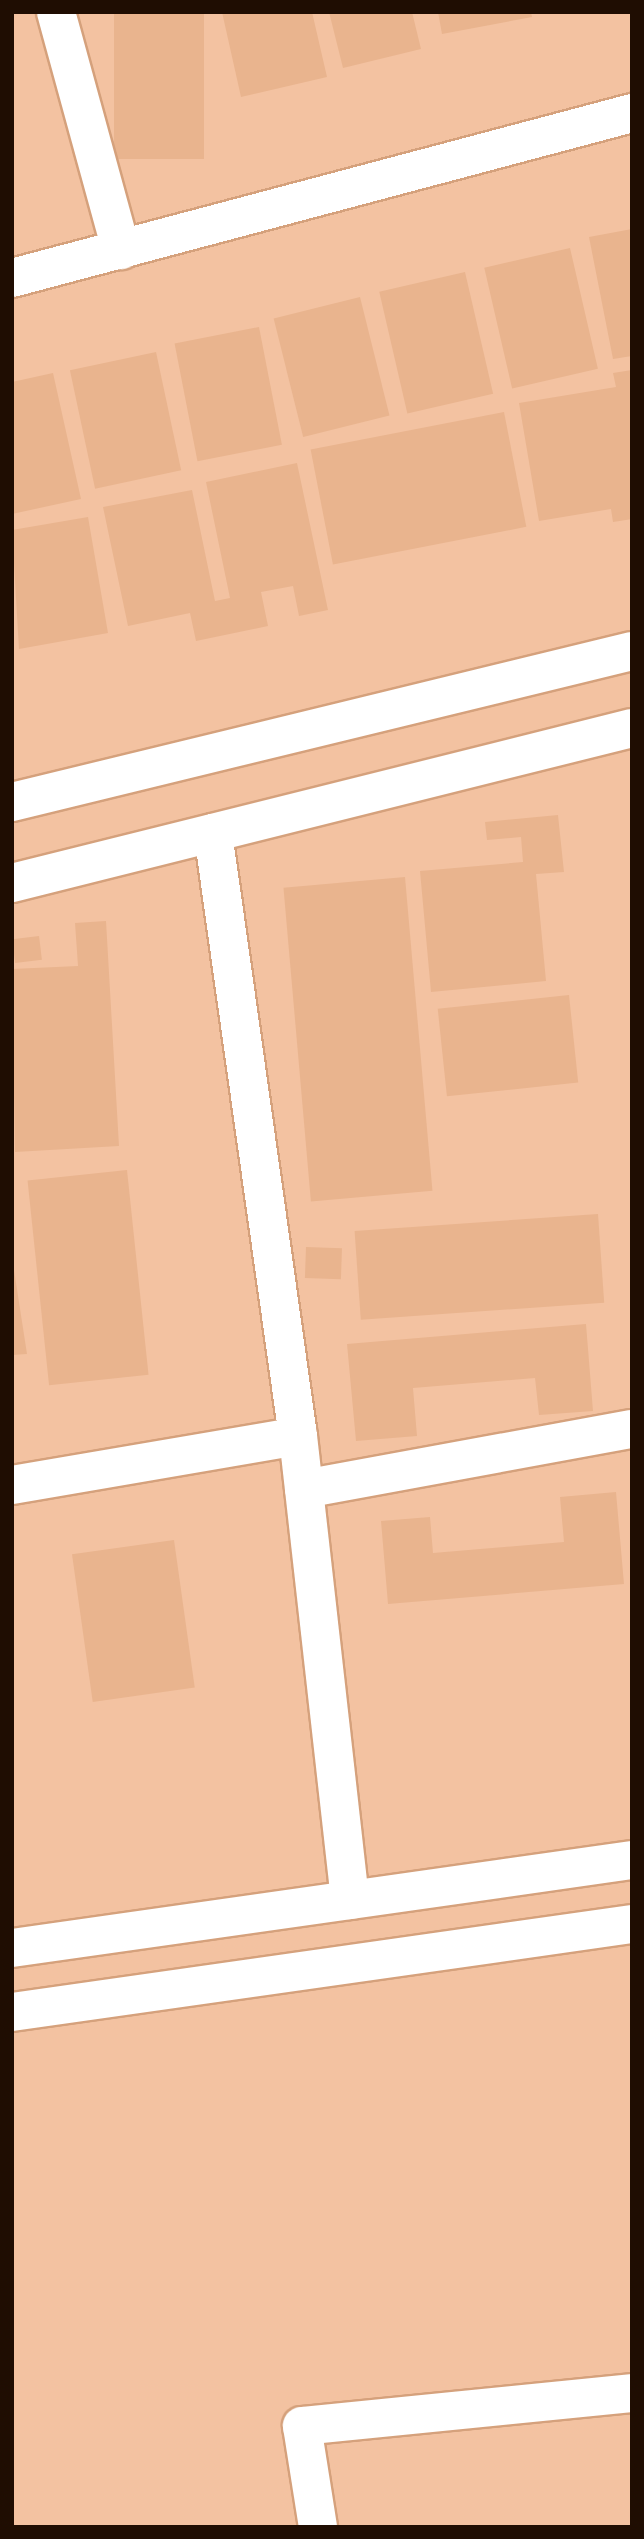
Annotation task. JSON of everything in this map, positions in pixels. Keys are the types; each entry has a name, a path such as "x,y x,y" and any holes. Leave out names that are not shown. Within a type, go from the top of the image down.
{"street":[{"path":"56,12 121,250"},
{"path":"12,278 632,113"},
{"path":"12,802 632,652"},
{"path":"12,883 632,728"},
{"path":"212,832 298,1436 350,1900"},
{"path":"304,1489 632,1429"},
{"path":"12,1485 298,1436"},
{"path":"12,1948 632,1860"},
{"path":"12,2012 632,1924"},
{"path":"318,2527 302,2426 632,2393"}],"shaded area":[{"path":"12,12 632,12 632,2527 12,2527"}],"building":[{"path":"114,12 204,12 204,159 114,159"},
{"path":"222,12 312,12 327,77 241,97"},
{"path":"329,12 412,12 421,49 343,68"},
{"path":"438,12 531,12 532,17 442,34"},
{"path":"632,229 632,356 613,359 589,237"},
{"path":"570,248 598,369 512,389 484,268"},
{"path":"465,272 493,394 407,414 379,292"},
{"path":"360,297 390,415 303,437 274,319"},
{"path":"259,327 282,445 197,461 175,343"},
{"path":"156,352 181,470 95,489 70,370"},
{"path":"632,370 632,519 613,522 611,509 539,521 519,403 616,387 613,373"},
{"path":"53,373 81,499 12,514 12,382"},
{"path":"504,412 526,527 333,564 311,450"},
{"path":"297,463 328,610 299,616 293,586 261,592 268,626 196,641 190,613 128,626 103,507 192,490 215,601 230,598 206,482"},
{"path":"88,517 108,633 19,649 12,530"},
{"path":"558,815 564,872 536,874 546,981 431,992 420,871 523,862 521,837 487,840 485,822"},
{"path":"405,877 432,1191 311,1201 283,888"},
{"path":"106,921 119,1146 15,1152 12,969 78,966 75,923"},
{"path":"39,936 42,960 15,963 12,939"},
{"path":"569,995 578,1083 447,1096 438,1009"},
{"path":"127,1170 149,1375 49,1385 28,1180"},
{"path":"598,1214 604,1303 361,1320 355,1231"},
{"path":"306,1247 342,1248 341,1279 305,1278"},
{"path":"12,1257 27,1354 12,1355"},
{"path":"586,1324 593,1411 539,1415 535,1378 413,1388 417,1436 356,1441 347,1344"},
{"path":"616,1492 624,1584 388,1604 381,1521 430,1517 433,1553 564,1542 560,1497"},
{"path":"174,1540 195,1688 93,1702 72,1554"}]}
